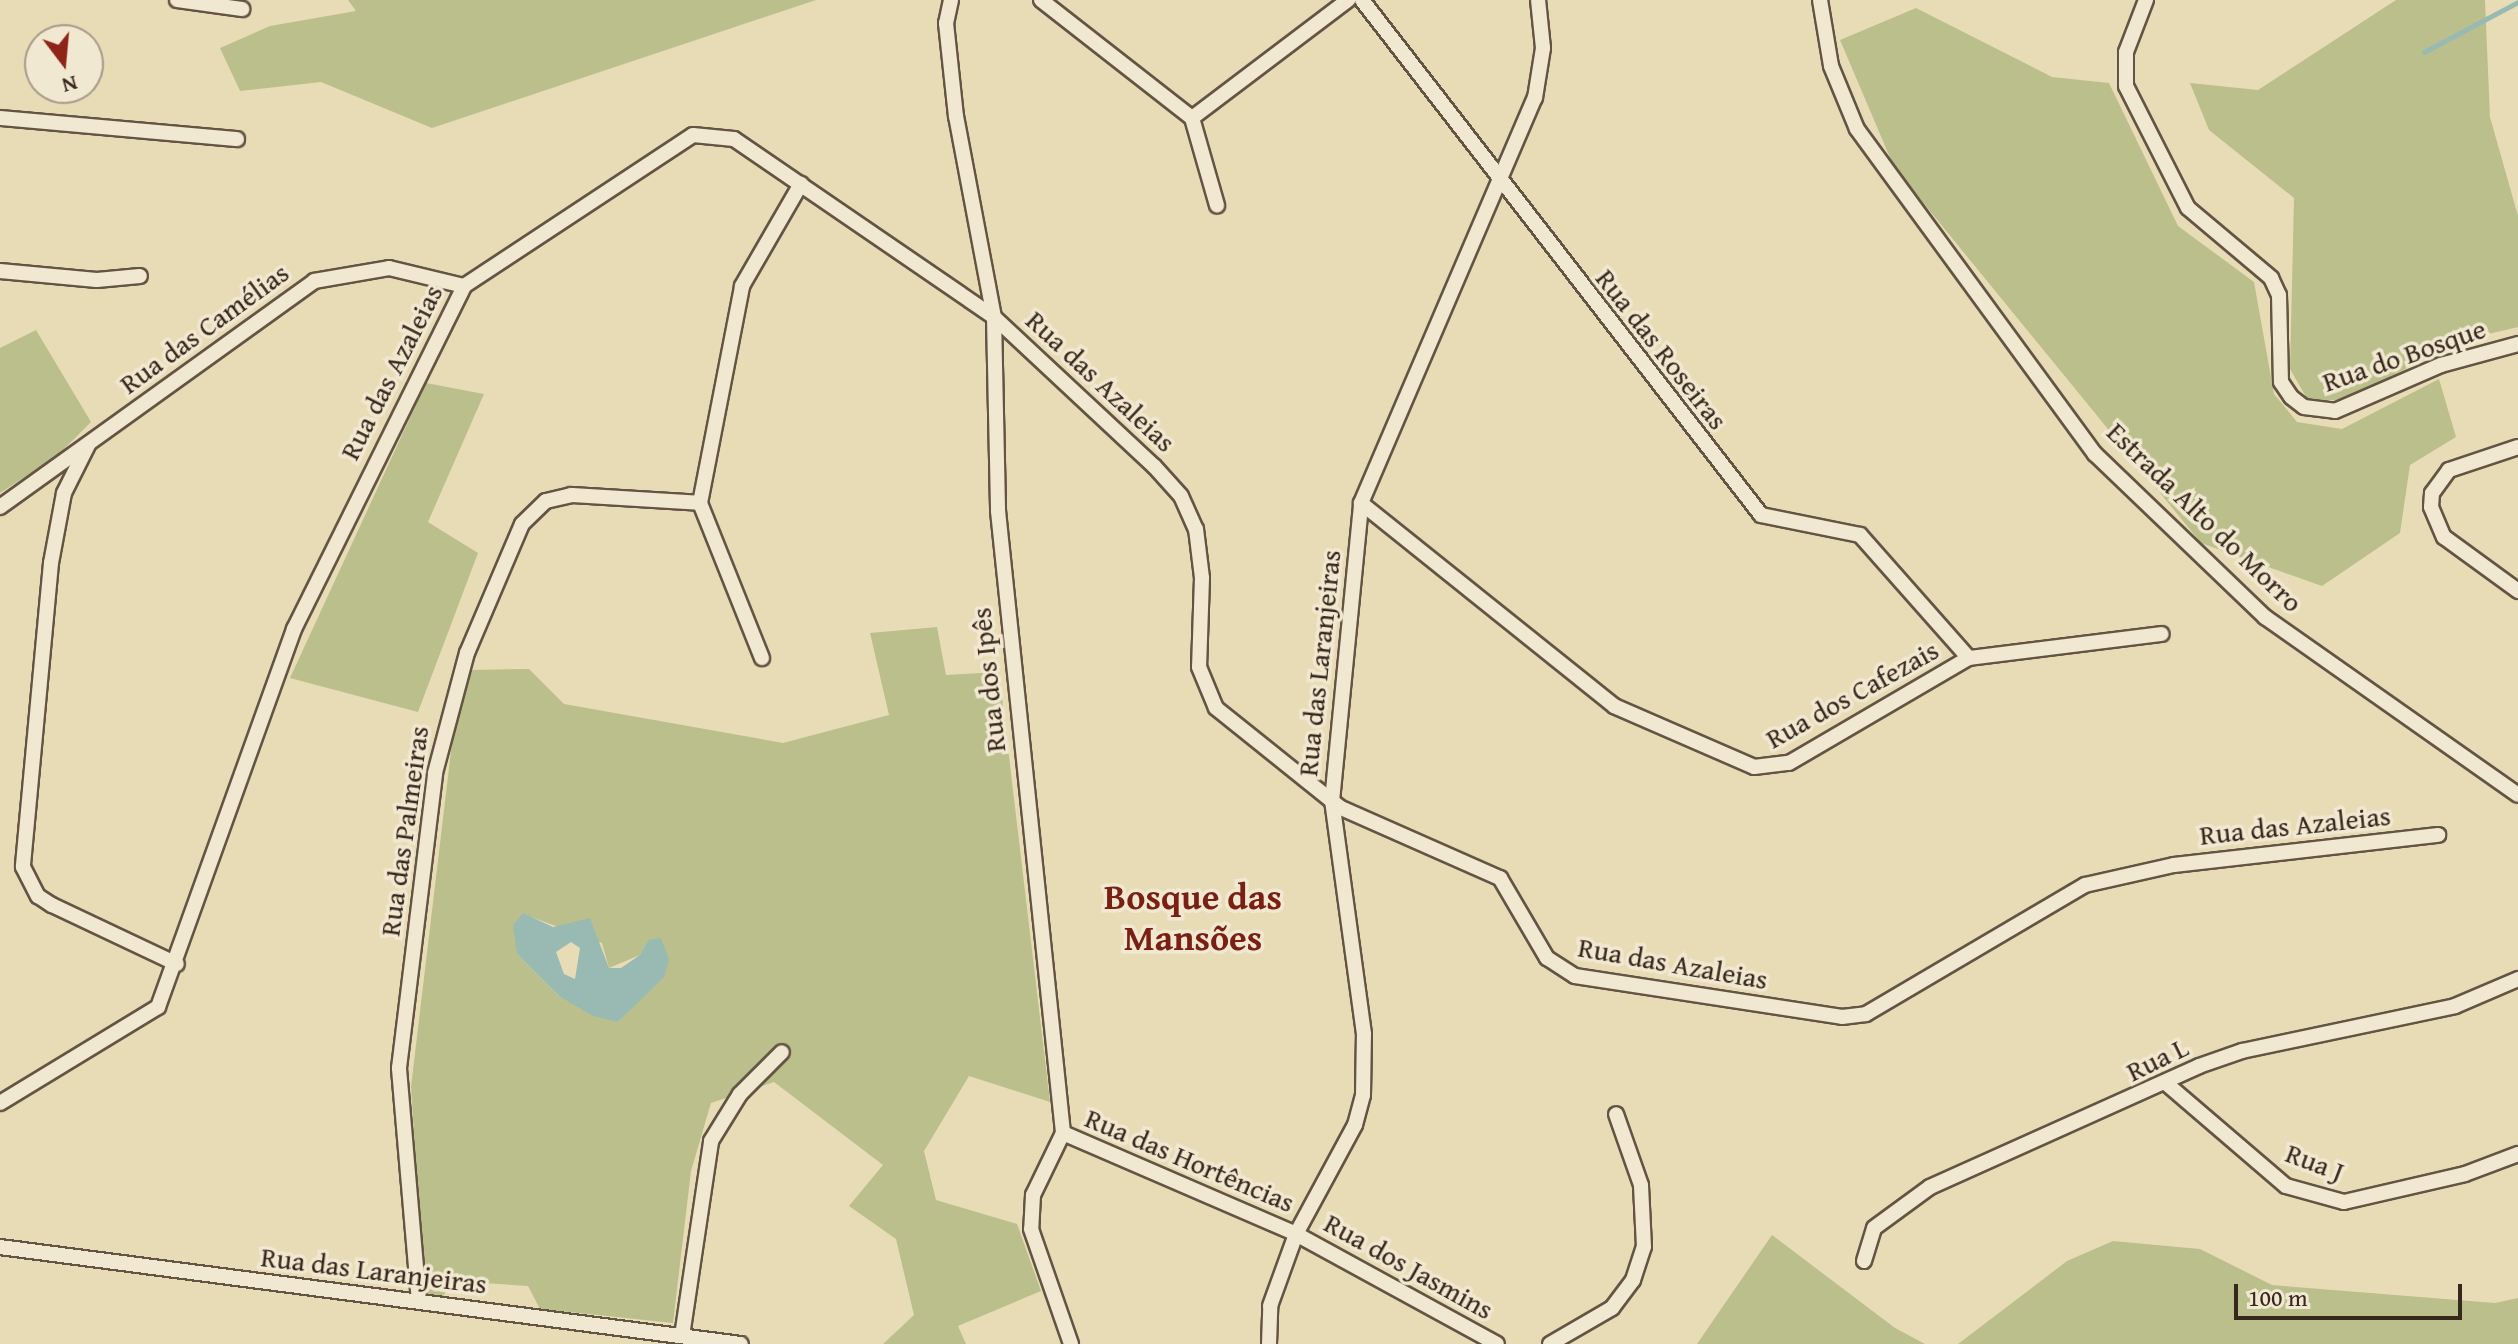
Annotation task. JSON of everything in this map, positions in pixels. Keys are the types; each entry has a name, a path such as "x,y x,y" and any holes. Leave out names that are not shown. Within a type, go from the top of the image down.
{"street":[{"path":"177,0 242,9"},
{"name":"Rua dos Ipês","path":"951,0 946,23 954,103 994,317 998,511 1063,1133 1030,1213 1071,1344"},
{"path":"1041,0 1192,118 1217,205"},
{"path":"1192,118 1348,0"},
{"name":"Rua das Roseiras","path":"1362,0 1497,181 1761,515 1860,535 1969,658"},
{"name":"Rua das Laranjeiras","path":"1269,1344 1270,1306 1296,1234 1355,1125 1365,1071 1332,801 1361,503 1542,69 1538,0"},
{"name":"Estrada Alto do Morro","path":"1820,0 1831,66 1857,129 2095,454 2265,617 2518,795"},
{"name":"Rua do Bosque","path":"2146,0 2126,52 2126,86 2188,208 2271,278 2280,304 2281,382 2291,397 2304,407 2335,411 2441,365 2518,344"},
{"path":"0,118 237,139"},
{"name":"Rua das Azaleias","path":"0,1103 158,1007 177,964 294,629 464,286 693,135 734,139 994,317 1181,496 1196,529 1202,578 1199,667 1204,689 1231,722 1332,801 1500,878 1547,958 1575,976 1842,1017 1884,1007 2085,885 2174,865 2438,835"},
{"path":"762,658 700,503 742,286 801,184"},
{"name":"Rua das Camélias","path":"0,507 314,281 389,268 464,286"},
{"path":"0,271 97,280 140,276"},
{"path":"88,445 64,493 51,563 23,867 38,896 52,905 177,964"},
{"path":"2518,447 2449,470 2432,493 2431,507 2444,537 2518,591"},
{"name":"Rua das Palmeiras","path":"419,1302 399,1068 435,773 467,653 522,524 546,501 571,495 700,503"},
{"name":"Rua dos Cafezais","path":"1361,503 1614,706 1754,767 1789,763 1969,658 2162,634"},
{"name":"Rua L","path":"1864,1261 1874,1228 1930,1187 2242,1051 2455,1006 2518,979"},
{"path":"682,1336 711,1141 740,1094 782,1052"},
{"name":"Rua J","path":"2168,1085 2286,1186 2344,1202 2465,1174 2518,1154"},
{"path":"0,1089 15,1094"},
{"path":"1550,1344 1612,1308 1633,1280 1644,1247 1644,1199 1616,1114"},
{"name":"Rua das Hortências","path":"1063,1133 1296,1234"},
{"name":"Rua dos Jasmins","path":"1296,1234 1497,1344"},
{"name":"Rua das Laranjeiras","path":"0,1247 741,1344"}],"green space":[{"path":"348,0 816,0 432,128 321,82 240,91 220,48 270,26 356,11"},
{"path":"2396,0 2485,0 2490,117 2518,216 2518,327 2463,340 2346,399 2309,402 2290,369 2294,198 2209,130 2190,83 2258,90"},
{"path":"1916,8 2052,77 2109,83 2178,226 2254,282 2274,394 2297,422 2342,429 2439,379 2456,437 2410,465 2400,533 2322,586 2201,543 1894,167 1840,40"},
{"path":"36,330 91,422 57,456 0,493 0,348"},
{"path":"426,383 484,394 428,522 478,553 418,712 290,678"},
{"path":"937,627 946,675 999,672 1050,1102 969,1076 924,1151 936,1200 1017,1224 1041,1291 958,1326 966,1344 883,1344 914,1315 896,1239 849,1206 883,1165 774,1082 711,1103 691,1171 673,1323 540,1309 528,1286 453,1281 442,1298 424,1295 411,1087 454,726 470,670 529,669 564,704 783,743 889,715 870,633","holes":["523,914 602,943 609,968 640,955 648,940 631,1008 618,1022 559,996 517,954"]},
{"path":"1772,1235 1895,1328 1925,1344 1697,1344"},
{"path":"2113,1241 2200,1249 2272,1285 2495,1303 2518,1298 2518,1344 1958,1344 2067,1261"}],"water":[{"path":"523,913 553,927 590,918 609,968 621,968 640,955 648,940 661,938 669,960 664,977 618,1022 593,1016 559,996 517,954 513,925","holes":["571,942 580,948 575,979 564,974 556,952"]}],"waterway":[{"path":"2424,52 2518,2"}],"district":[{"name":"Bosque das Mansões","path":"1193,916"}]}
